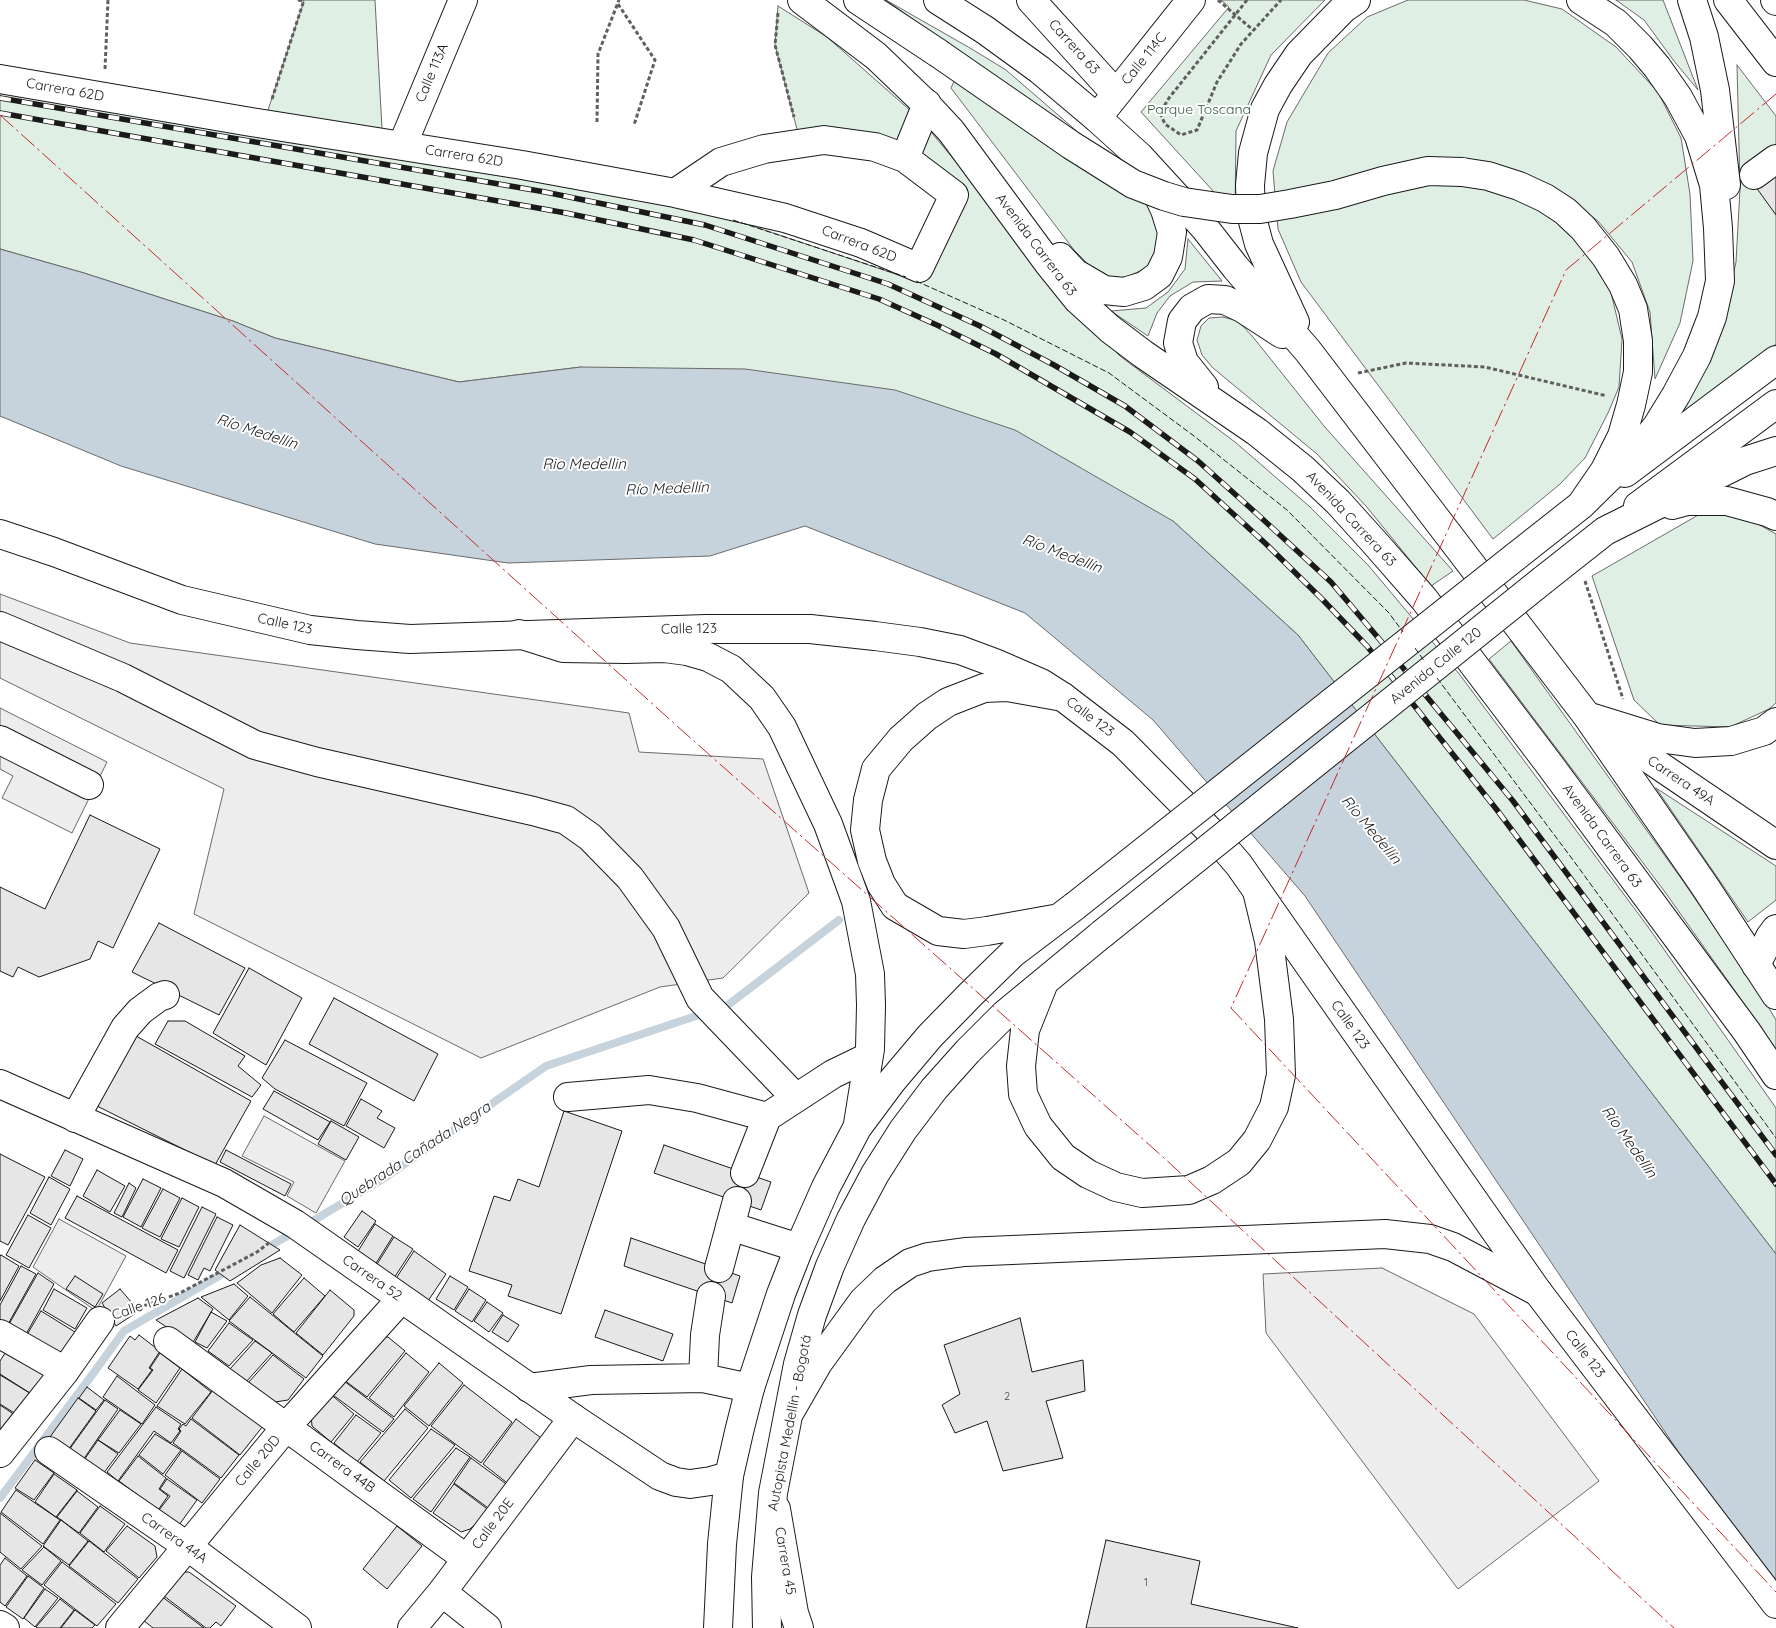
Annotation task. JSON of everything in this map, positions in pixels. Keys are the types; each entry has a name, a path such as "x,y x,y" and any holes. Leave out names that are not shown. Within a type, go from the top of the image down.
{"main road":[{"name":"Calle 113A","path":"402,146 463,0"},
{"path":"858,0 1071,145 1133,184 1184,202 1232,209 1260,209 1336,195 1382,181 1428,171 1462,172 1488,176 1519,186 1545,198 1565,211 1584,228 1606,257 1623,285 1633,309 1638,341 1638,372 1622,436 1605,470 1581,505"},
{"path":"938,0 985,30 1040,70 1097,118 1139,156 1204,226 1236,268 1308,351 1587,716 1704,886 1776,995"},
{"name":"Carrera 63","path":"1031,0 1116,94"},
{"name":"Calle 114C","path":"1097,118 1191,0"},
{"path":"1308,351 1259,244 1251,214 1250,185 1253,153 1265,109 1278,85 1299,54 1337,15 1356,0"},
{"path":"1581,0 1616,23 1640,47 1678,97 1699,136 1714,185 1720,281"},
{"path":"1581,505 1642,445 1657,426 1697,356 1712,316 1720,281 1726,236 1727,200 1721,128 1706,43 1692,0"},
{"path":"1728,0 1776,62"},
{"name":"Avenida Carrera 63","path":"790,3 876,56 927,104 951,131 1049,264 1078,300 1110,329 1143,354 1257,432 1303,469 1338,502 1424,599 1550,764 1747,1032 1776,1075"},
{"name":"Carrera 62D","path":"0,79 263,124 522,165 675,193 785,218 861,243 919,268 954,195 905,158"},
{"path":"675,193 721,162 764,149 801,143 824,140 875,147 905,158 927,104"},
{"path":"984,175 1075,273 1104,290 1124,292 1144,286 1159,274 1168,257 1172,232 1165,210 1139,156"},
{"path":"1754,175 1776,159"},
{"path":"1217,404 1184,362 1178,343 1182,322 1192,308 1208,299 1225,300 1242,308 1308,351"},
{"path":"718,1628 722,1544 729,1476 750,1388 781,1294 826,1187 857,1128 892,1081 930,1036 1013,953 1068,912 1581,505 1776,360"},
{"name":"Avenida Calle 120","path":"1102,934 1605,531 1776,404"},
{"path":"1605,531 1745,461 1776,451"},
{"path":"1605,531 1655,510 1687,501 1727,501 1776,516"},
{"name":"Calle 123","path":"0,534 182,600 310,630 410,639 706,629 810,629 920,642 960,650 995,662 1063,697 1124,743 1208,829 1239,865 1538,1292 1776,1604"},
{"path":"0,626 123,678 254,745 317,762 566,820 590,837 630,878 666,928 700,998 795,1097"},
{"path":"518,634 563,648 664,648 687,651 708,658 731,669 762,698 782,727 828,824 856,901 870,974 871,1030 857,1128"},
{"path":"1063,697 1008,687 984,688 948,702 927,716 901,739 876,769 868,800 866,830 872,861 881,884 895,906 938,931 964,934 987,931 1068,912"},
{"path":"1587,716 1658,738 1695,743 1731,741 1764,731 1776,722"},
{"name":"Carrera 49A","path":"1587,716 1698,793 1776,844"},
{"path":"0,740 89,786"},
{"path":"1045,981 1025,1030 1021,1066 1024,1094 1038,1126 1063,1158 1088,1174 1116,1188 1142,1193 1189,1190 1212,1180 1239,1162 1257,1140 1274,1107 1276,1099 1281,1075 1279,1019 1269,940 1257,891"},
{"path":"1756,965 1770,936 1776,929"},
{"name":"Autopista Medellín - Bogotá","path":"767,1628 766,1578 773,1493 798,1364 815,1306 840,1242 875,1174 903,1130 934,1089 1005,1014 1102,934"},
{"path":"75,1118 125,1028 140,1011 159,997 165,995"},
{"path":"745,1173 767,1117 833,1074 868,1057"},
{"name":"Carrera 52","path":"0,1084 224,1183 302,1229 529,1388 668,1480 690,1484 729,1476"},
{"path":"568,1097 649,1090 697,1098 767,1117"},
{"path":"719,1268 733,1213 799,1248"},
{"path":"788,1415 818,1363 863,1301 886,1280 910,1263 928,1257 965,1252 1385,1234 1430,1239 1453,1247 1538,1292"},
{"path":"703,1378 705,1335 711,1296"},
{"name":"Calle 20D","path":"120,1628 286,1427 401,1299"},
{"name":"Calle 126","path":"0,1453 65,1371 100,1321"},
{"path":"0,1334 65,1371"},
{"name":"Carrera 44B","path":"168,1341 467,1559"},
{"path":"529,1388 591,1380 703,1378 750,1388"},
{"name":"Calle 20E","path":"412,1628 442,1592 573,1418"},
{"name":"Carrera 44A","path":"49,1452 187,1546 297,1628"},
{"name":"Carrera 45","path":"773,1493 794,1613 799,1628"},
{"path":"442,1592 487,1628"},
{"path":"0,1625 5,1628"}],"path":[{"path":"104,97 108,0"},
{"path":"263,124 304,0 298,0"},
{"path":"1218,0 1253,30"},
{"path":"1247,0 1164,105 1160,113 1165,124 1180,135 1197,130 1217,82 1241,44 1281,0"},
{"path":"597,122 598,54 619,2"},
{"path":"619,2 655,60 634,125"},
{"path":"790,3 775,45 801,143"},
{"path":"1358,373 1406,363 1485,366 1610,396"},
{"path":"1585,580 1623,700"},
{"name":"Calle 126","path":"100,1321 180,1293 302,1229"}],"green space":[{"path":"298,0 375,0 382,129 267,113 304,1"},
{"path":"886,0 1006,70 1116,165 1154,206 1162,234 1155,256 1147,268 1126,277 1109,279 1096,272 1074,250 951,88 965,57"},
{"name":"Parque Toscana","path":"1221,0 1325,0 1271,55 1236,131 1235,215 1141,112 1229,7"},
{"path":"1408,0 1524,0 1562,9 1616,47 1658,92 1681,138 1690,194 1693,261 1680,323 1655,379 1650,312 1632,262 1598,221 1551,188 1503,190 1553,214 1584,245 1609,284 1622,339 1619,387 1585,458 1559,485 1493,539 1301,282 1278,229 1273,171 1287,122 1328,53 1367,17"},
{"path":"1616,0 1663,0 1698,90 1644,20"},
{"path":"778,6 827,37 912,112 900,145 799,137 775,45"},
{"path":"1737,65 1776,116 1776,344 1678,418 1724,317 1736,262 1740,189"},
{"path":"0,88 518,174 723,216 919,282 960,190 919,154 931,132 967,175 1049,285 1120,356 1235,442 1309,506 1368,565 1460,675 1646,924 1776,1108 1776,1254 1298,635 1173,521 581,367 459,382 275,338 233,321 84,273 0,249"},
{"path":"1188,239 1222,281 1193,282 1170,296 1157,313 1148,336 1111,311 1146,308 1168,292 1185,269"},
{"path":"1223,317 1238,321 1253,337 1324,426 1453,571 1431,586 1366,506 1317,454 1213,368 1202,355 1197,340 1201,326 1209,318"},
{"path":"1707,510 1758,524 1776,534 1776,703 1769,709 1730,727 1660,725 1634,700 1592,576"},
{"path":"1511,641 1683,881 1764,1000 1776,1020 1776,1049 1665,892 1489,659"},
{"path":"1656,788 1776,866 1776,900 1748,922"}],"shaded area":[{"path":"0,594 130,643 629,713 639,752 763,759 809,893 723,978 660,987 481,1058 194,914 224,789 0,678"},
{"path":"0,708 107,762 72,833 2,798 13,776 0,769"},
{"path":"264,1116 345,1161 316,1213 287,1196 294,1182 242,1156"},
{"path":"59,1219 126,1256 96,1311 33,1267"},
{"path":"1382,1268 1474,1314 1599,1481 1458,1589 1266,1333 1263,1274"}],"water":[{"name":"Rio Medellin","path":"0,249 84,273 233,321 275,338 459,382 581,367 745,369 895,390 1015,430 1173,521 1298,635 1776,1254 1776,1584 1747,1554 1305,896 1153,720 1025,613 805,526 710,556 508,563 375,544 121,466 0,416"}],"building":[{"path":"1776,166 1776,215 1753,183"},
{"path":"90,815 160,849 113,948 98,941 90,959 39,977 18,967 13,977 0,971 0,887 45,909"},
{"path":"159,923 245,968 219,1015 132,972"},
{"path":"249,968 302,998 266,1065 213,1033"},
{"path":"334,998 438,1054 414,1101 309,1044"},
{"path":"168,1021 185,1021 245,1056 238,1066 261,1085 252,1097 155,1044"},
{"path":"129,1032 251,1101 215,1165 93,1104"},
{"path":"285,1040 367,1083 344,1126 275,1089 262,1078"},
{"path":"274,1091 330,1122 318,1140 263,1109"},
{"path":"361,1099 382,1111 377,1118 395,1128 384,1148 346,1126"},
{"path":"564,1111 622,1131 561,1314 508,1296 512,1285 469,1271 494,1196 510,1201 518,1179 539,1187"},
{"path":"331,1121 359,1137 346,1160 318,1144"},
{"path":"664,1145 771,1182 761,1210 654,1173"},
{"path":"65,1150 83,1159 70,1186 51,1176"},
{"path":"226,1150 291,1184 285,1196 220,1162"},
{"path":"0,1154 45,1177 8,1245 0,1241"},
{"path":"97,1170 125,1186 110,1212 83,1196"},
{"path":"49,1177 70,1189 51,1225 30,1213"},
{"path":"143,1179 161,1188 141,1227 123,1217"},
{"path":"129,1183 136,1188 122,1217 114,1213"},
{"path":"163,1189 180,1198 160,1237 142,1228"},
{"path":"77,1196 178,1250 166,1273 65,1218"},
{"path":"182,1198 199,1207 179,1247 161,1239"},
{"path":"202,1207 216,1214 184,1278 170,1271"},
{"path":"362,1211 376,1221 358,1247 344,1237"},
{"path":"28,1215 51,1228 29,1268 6,1255"},
{"path":"217,1217 233,1225 210,1271 204,1268 198,1280 188,1275"},
{"path":"375,1224 393,1236 373,1268 355,1256"},
{"path":"240,1225 280,1250 230,1281 215,1270"},
{"path":"394,1237 413,1249 392,1281 374,1269"},
{"path":"631,1238 740,1276 732,1303 624,1266"},
{"path":"414,1251 446,1274 428,1301 395,1280"},
{"path":"0,1256 19,1266 0,1301"},
{"path":"280,1258 302,1275 272,1313 237,1283 261,1265"},
{"path":"21,1266 36,1274 7,1326 0,1322 0,1305"},
{"path":"38,1273 54,1284 25,1336 8,1326"},
{"path":"75,1276 103,1294 95,1307 66,1289"},
{"path":"450,1276 468,1287 454,1310 436,1299"},
{"path":"304,1278 325,1296 294,1332 273,1314"},
{"path":"234,1284 248,1296 229,1320 201,1297"},
{"path":"54,1289 87,1308 75,1329 43,1310"},
{"path":"120,1289 139,1311 116,1326 102,1303"},
{"path":"469,1289 486,1300 472,1322 455,1311"},
{"path":"330,1290 354,1310 354,1316 323,1355 296,1333"},
{"path":"250,1297 323,1356 306,1378 229,1321"},
{"path":"198,1298 213,1309 192,1344 156,1320"},
{"path":"487,1302 503,1313 489,1332 474,1321"},
{"path":"605,1310 673,1334 663,1361 595,1337"},
{"path":"41,1311 75,1332 60,1359 25,1338"},
{"path":"211,1312 227,1321 207,1348 195,1342"},
{"path":"503,1315 519,1325 508,1342 492,1332"},
{"path":"1020,1318 1032,1372 1083,1360 1085,1391 1046,1401 1063,1458 1003,1471 987,1421 955,1433 942,1405 960,1394 944,1345"},
{"path":"229,1323 253,1340 229,1366 208,1351"},
{"path":"139,1335 160,1351 149,1368 152,1370 138,1389 108,1368 130,1336 135,1340"},
{"path":"379,1337 388,1337 405,1351 367,1397 344,1380"},
{"path":"255,1341 272,1353 246,1382 230,1369"},
{"path":"9,1347 48,1372 33,1395 0,1374 0,1361"},
{"path":"160,1353 180,1368 156,1403 138,1390 153,1370 150,1368"},
{"path":"406,1353 429,1372 394,1417 369,1398"},
{"path":"273,1355 304,1379 288,1400 275,1402 248,1383"},
{"path":"439,1363 463,1383 429,1426 404,1406"},
{"path":"182,1369 211,1392 185,1424 157,1406"},
{"path":"0,1375 33,1395 19,1416 0,1404"},
{"path":"117,1376 155,1405 142,1424 103,1397"},
{"path":"344,1381 394,1419 383,1432 333,1395"},
{"path":"464,1385 512,1422 481,1463 431,1426"},
{"path":"87,1387 104,1400 96,1410 79,1398"},
{"path":"213,1390 263,1426 240,1455 192,1418"},
{"path":"328,1392 354,1414 331,1442 312,1426 311,1414"},
{"path":"78,1398 96,1411 68,1450 50,1437"},
{"path":"105,1400 118,1409 83,1460 69,1450"},
{"path":"0,1405 15,1415 0,1432"},
{"path":"156,1407 181,1424 178,1429 180,1431 171,1443 154,1431 118,1481 107,1472"},
{"path":"405,1409 428,1428 384,1481 360,1462"},
{"path":"120,1410 141,1424 119,1453 98,1440"},
{"path":"356,1415 381,1433 357,1462 334,1443"},
{"path":"191,1419 239,1455 221,1478 173,1443 181,1431 179,1429 183,1424 186,1426"},
{"path":"516,1419 541,1438 541,1449 511,1486 483,1464"},
{"path":"431,1429 455,1445 411,1498 389,1480"},
{"path":"155,1434 181,1450 163,1474 139,1455"},
{"path":"98,1440 118,1454 103,1474 84,1460"},
{"path":"456,1448 470,1457 431,1512 413,1499"},
{"path":"182,1451 220,1479 202,1503 165,1475"},
{"path":"138,1456 166,1478 159,1489 168,1496 158,1510 119,1481"},
{"path":"471,1458 509,1486 491,1510 454,1483"},
{"path":"35,1460 54,1473 34,1500 15,1488"},
{"path":"54,1474 77,1490 56,1517 35,1502"},
{"path":"167,1479 197,1500 179,1525 159,1510 170,1496 160,1489"},
{"path":"454,1484 490,1511 470,1529 461,1532 433,1513"},
{"path":"16,1490 60,1520 43,1544 1,1512"},
{"path":"77,1491 98,1507 79,1533 57,1517"},
{"path":"100,1506 125,1524 104,1552 80,1533"},
{"path":"0,1513 42,1546 21,1569 0,1552"},
{"path":"61,1520 88,1541 69,1565 43,1546"},
{"path":"127,1526 155,1546 157,1557 139,1578 106,1551"},
{"path":"397,1526 422,1546 387,1589 363,1569"},
{"path":"1106,1540 1200,1561 1191,1604 1298,1628 1086,1628"},
{"path":"89,1541 138,1579 118,1603 69,1566"},
{"path":"44,1547 61,1561 42,1585 22,1570"},
{"path":"5,1558 27,1576 5,1606 0,1602 0,1565"},
{"path":"62,1562 116,1604 97,1626 44,1585"},
{"path":"177,1572 189,1572 236,1606 221,1626 216,1622 210,1628 206,1628 160,1593"},
{"path":"28,1576 44,1588 23,1619 6,1607"},
{"path":"45,1589 58,1598 35,1627 24,1618"},
{"path":"157,1593 204,1628 153,1628 138,1616"},
{"path":"60,1599 74,1610 60,1628 36,1627"},
{"path":"75,1610 95,1625 92,1628 61,1628"}],"waterway":[{"name":"Quebrada Cañada Negra","path":"719,1008 728,1005 839,920"},
{"name":"Quebrada Cañada Negra","path":"306,1225 386,1177 546,1066 705,1013"},
{"name":"Quebrada Cañada Negra","path":"263,1250 296,1231"},
{"name":"Quebrada Cañada Negra","path":"0,1498 124,1331 229,1270"}],"railway":[{"path":"0,98 545,192 705,225 888,284 980,326 1054,365 1125,406 1198,461 1331,582 1513,801 1776,1155"},
{"path":"0,113 566,213 694,240 879,299 996,354 1130,432 1195,479 1265,543 1367,646 1497,810 1776,1184"}],"fence":[{"path":"733,220 906,277"},
{"path":"916,281 1004,320 1109,373 1194,436 1287,510 1389,613 1403,632"},
{"path":"1415,648 1425,662"},
{"path":"1437,678 1573,860 1776,1138"}],"power":[{"path":"1776,94 1566,270 1231,1008 1776,1592"},
{"path":"0,115 677,726 1163,1157 1674,1628"}],"water label":[{"name":"Río Medellín","path":"257,432"},
{"name":"Río Medellín","path":"667,489"},
{"name":"Río Medellín","path":"1062,554"},
{"name":"Río Medellín","path":"1371,830"},
{"name":"Río Medellín","path":"1629,1142"}]}
